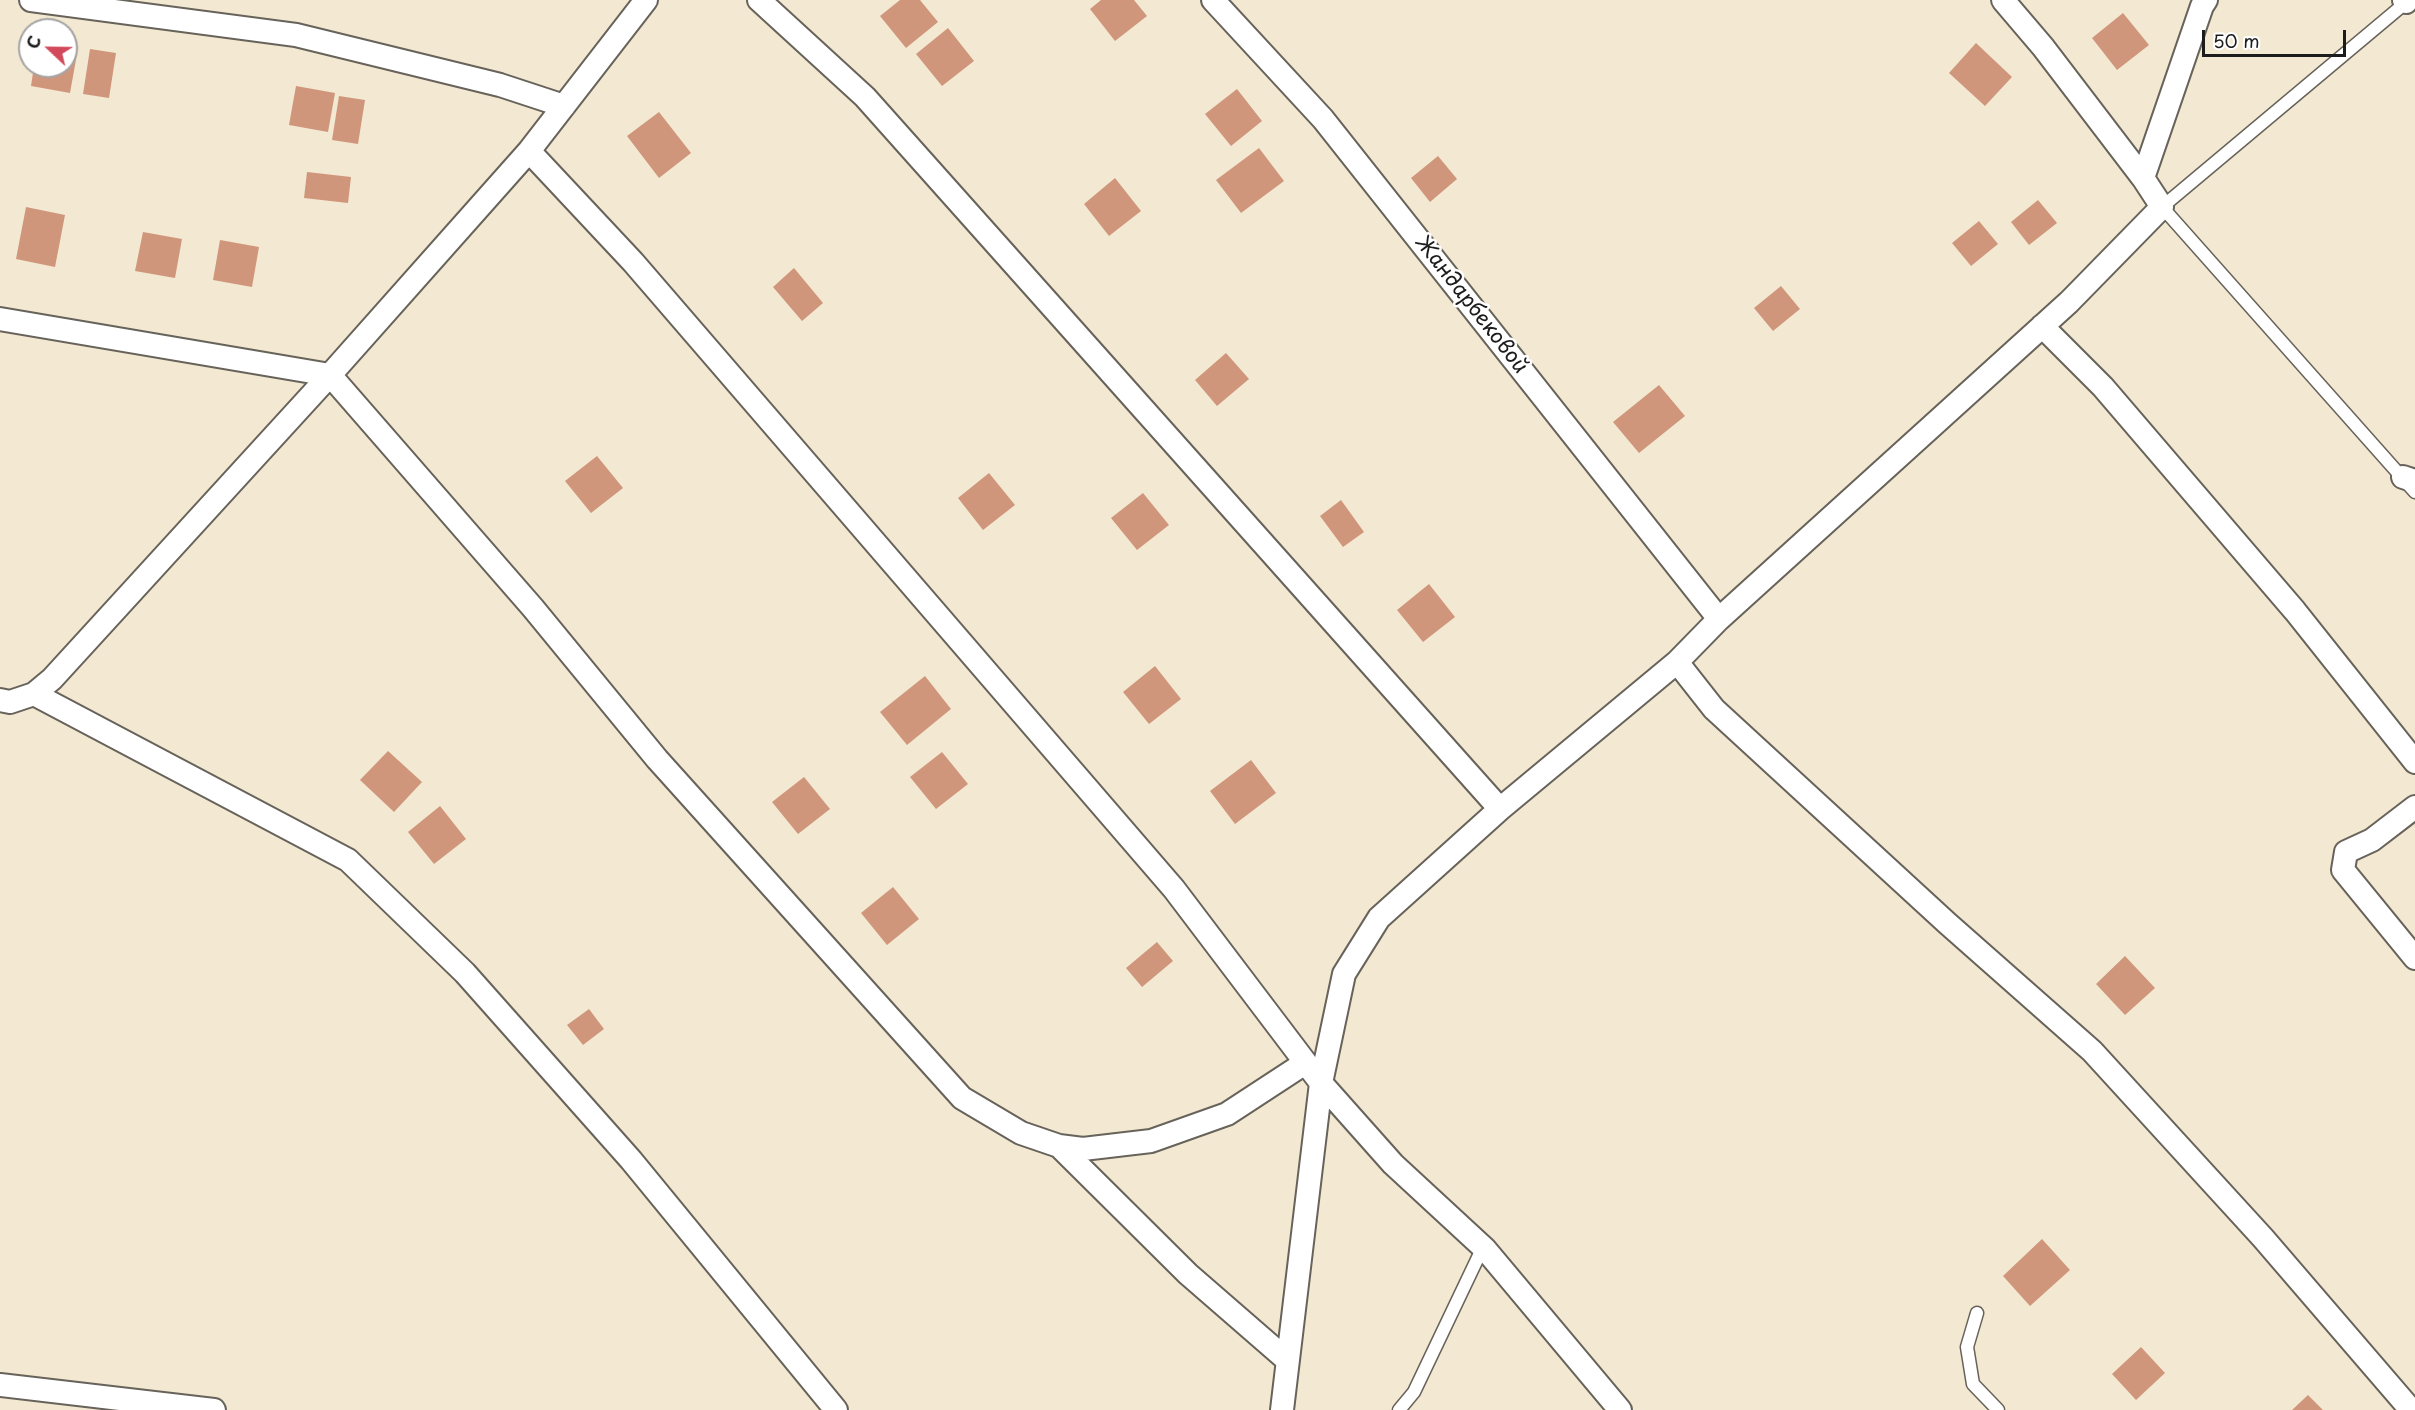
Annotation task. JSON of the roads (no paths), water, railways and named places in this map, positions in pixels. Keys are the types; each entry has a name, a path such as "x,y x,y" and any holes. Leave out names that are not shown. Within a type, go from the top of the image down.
{"street":[{"path":"31,0 296,34 500,85 564,106"},
{"path":"0,700 10,702 34,694 60,670 330,375 529,151 646,0"},
{"path":"759,0 865,98 1500,809"},
{"name":"Жандарбековой","path":"1213,0 1323,119 1719,619"},
{"path":"1281,1410 1321,1083 1344,974 1379,918 1500,809 1677,662 1719,619 2042,326 2162,207 2143,178 2043,46 2003,0"},
{"path":"2143,178 2206,0"},
{"path":"529,151 633,262 1174,889 1321,1083 1394,1164 1484,1247 1620,1410"},
{"path":"0,319 330,375 533,608 657,759 962,1098 1021,1133 1059,1146 1083,1149 1150,1141 1227,1114 1305,1063"},
{"path":"2042,326 2111,396 2295,611 2415,762"},
{"path":"1677,662 1714,709 1947,923 2092,1051 2263,1238 2411,1410"},
{"path":"34,694 348,860 465,973 624,1151 836,1410"},
{"path":"2415,807 2372,840 2346,852 2343,870 2415,958"},
{"path":"1059,1146 1188,1274 1287,1360"},
{"path":"0,1385 214,1410"}],"lane":[{"path":"2406,1 2162,207 2411,483"},
{"path":"1399,1410 1414,1392 1484,1247"},
{"path":"1977,1314 1967,1347 1974,1384 1998,1410"}]}
